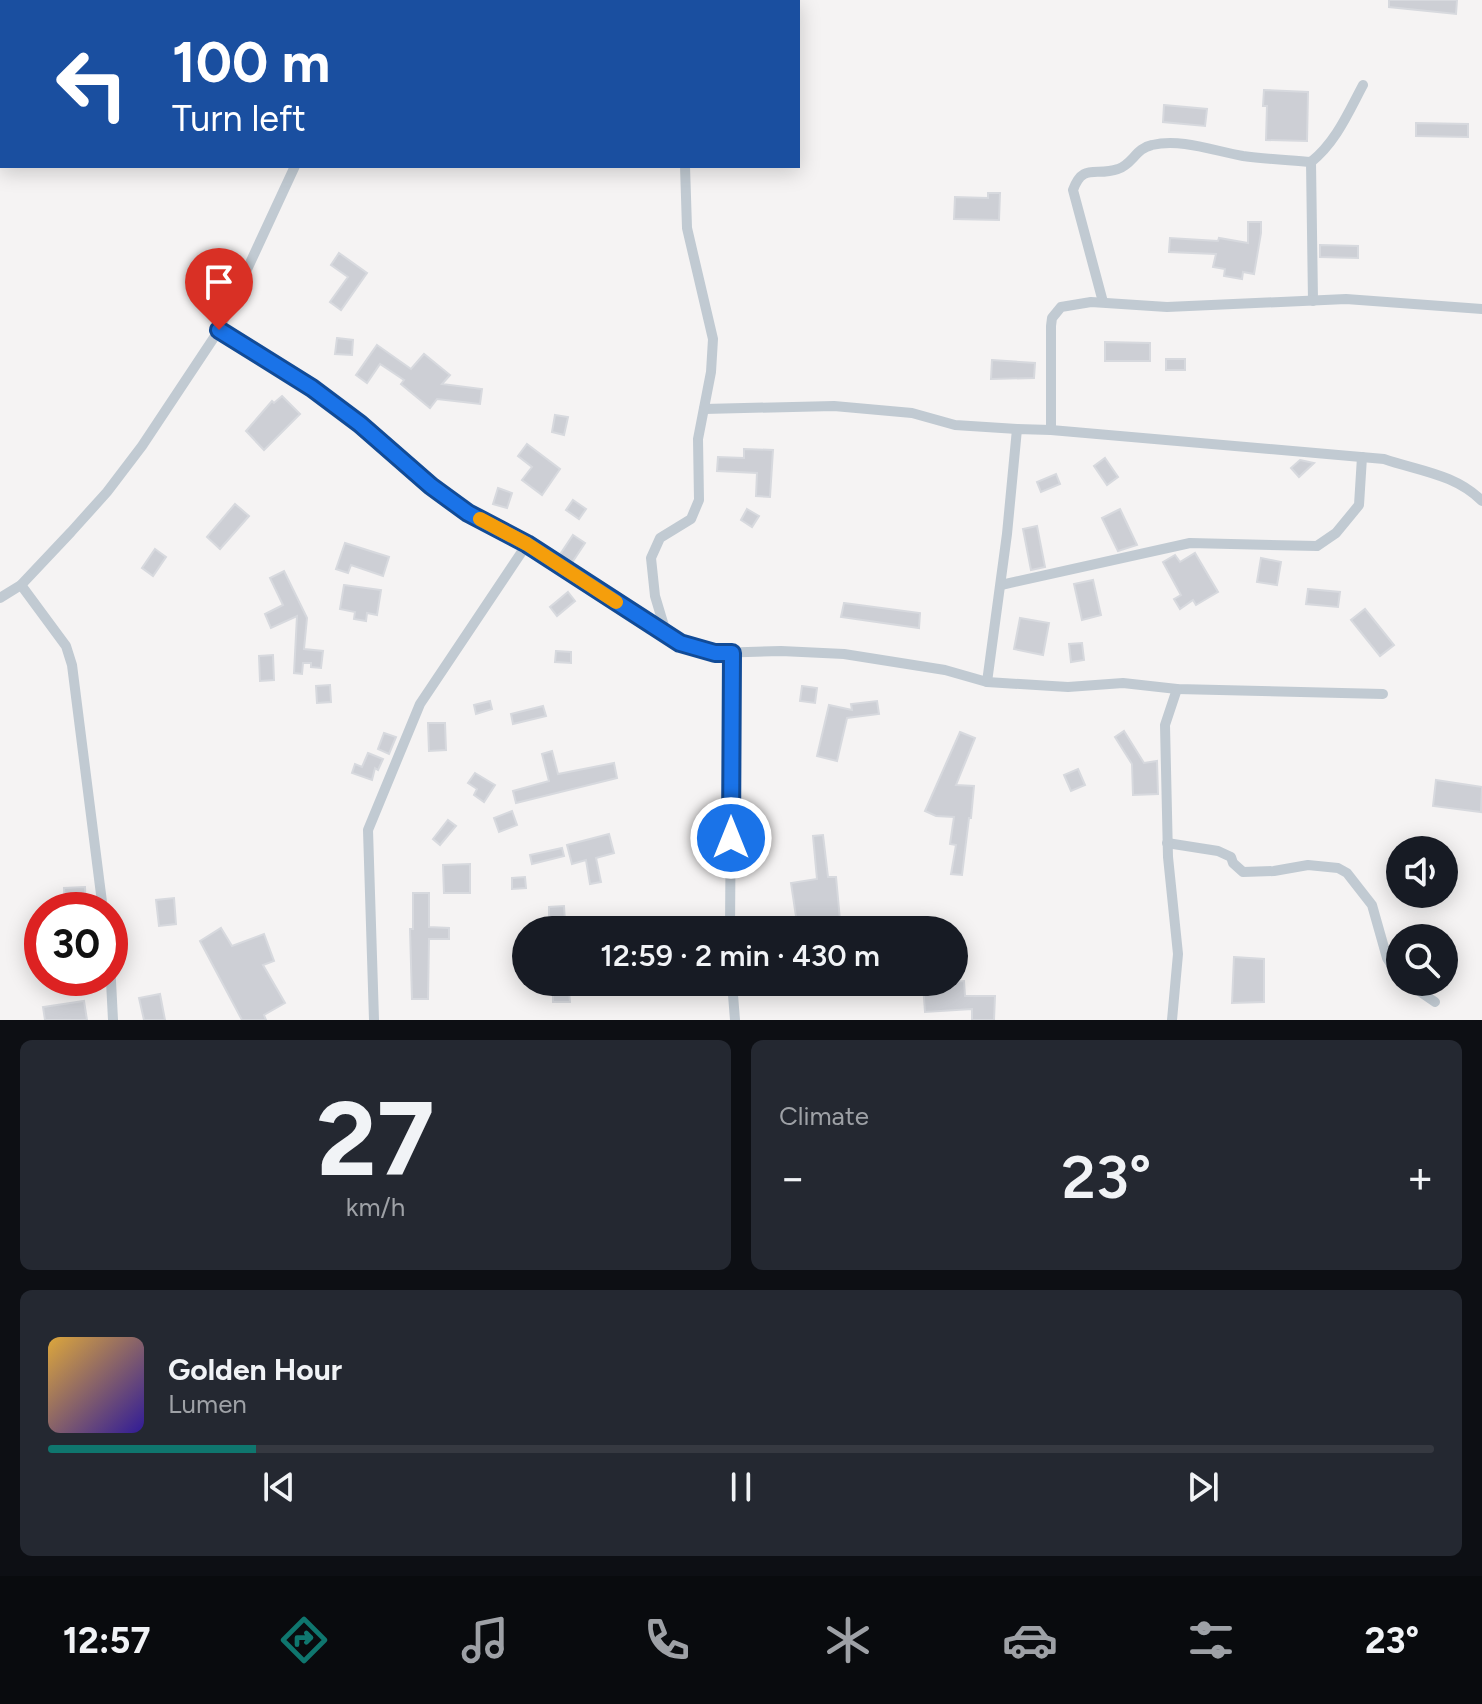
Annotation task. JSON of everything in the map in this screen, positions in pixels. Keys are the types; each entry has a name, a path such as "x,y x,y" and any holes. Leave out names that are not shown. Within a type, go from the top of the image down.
{"street":[{"path":"1103,302 1073,190 1078,177 1085,172 1113,171 1124,167 1138,151 1148,145 1160,144 1190,145 1246,156 1311,162 1324,151 1344,122 1363,85"},
{"path":"1311,162 1313,301"},
{"path":"0,598 21,585 107,492 142,446 219,330 294,168"},
{"path":"667,636 655,596 651,558 660,538 691,519 699,500 698,439 711,372 713,339 687,228 685,168"},
{"path":"1051,430 1052,318 1056,311 1068,305 1103,302 1167,307 1346,299 1482,309"},
{"path":"219,330 312,388 468,513 527,544 667,636 700,649 715,653 781,651 844,654 945,670 987,682 1068,687 1123,683 1177,689 1383,694"},
{"path":"704,409 834,406 912,413 955,425 1051,430 1384,459 1432,472 1468,487 1482,501"},
{"path":"987,682 1001,585 1017,429"},
{"path":"1001,585 1190,543 1317,546 1336,533 1359,505 1362,457"},
{"path":"374,1020 368,830 420,704 527,544"},
{"path":"21,585 66,646 72,665 101,892"},
{"path":"730,916 732,653"},
{"path":"1172,1020 1178,954 1167,843 1165,725 1177,689"},
{"path":"1167,843 1218,851 1231,857 1243,872 1308,865 1338,868 1347,873 1372,905 1386,954"},
{"path":"112,996 113,1020"},
{"path":"733,996 735,1020"},
{"path":"1426,996 1435,1002"}],"building":[{"path":"1389,0 1457,0 1456,14 1389,7"},
{"path":"1264,90 1308,92 1307,141 1266,140"},
{"path":"1164,105 1207,109 1205,126 1163,122"},
{"path":"1416,123 1468,124 1468,137 1416,136"},
{"path":"988,193 1000,193 999,220 954,219 955,197 988,198"},
{"path":"1248,222 1261,222 1261,233 1254,274 1243,272 1242,279 1224,276 1225,269 1213,267 1216,254 1169,252 1170,238 1218,241 1219,238 1248,243"},
{"path":"1320,245 1358,246 1358,258 1320,257"},
{"path":"339,253 367,273 341,310 330,302 348,277 331,265"},
{"path":"337,338 353,340 352,355 335,354"},
{"path":"1105,342 1150,343 1150,361 1105,361"},
{"path":"377,345 411,369 424,354 450,375 442,384 482,389 480,404 437,399 430,408 401,384 404,380 380,364 367,383 356,375"},
{"path":"1166,359 1185,359 1185,370 1166,370"},
{"path":"992,360 1035,363 1034,378 991,379"},
{"path":"282,396 300,414 264,450 246,431 272,401 274,403"},
{"path":"555,415 568,417 564,435 552,432"},
{"path":"527,444 560,469 542,495 522,480 532,467 518,456"},
{"path":"744,449 773,450 770,497 756,496 757,473 717,471 718,457 744,458"},
{"path":"1105,458 1118,477 1107,485 1094,466"},
{"path":"1300,460 1314,463 1299,477 1291,468"},
{"path":"1056,474 1060,484 1041,492 1037,482"},
{"path":"498,488 512,493 507,508 493,504"},
{"path":"573,500 586,509 579,519 566,510"},
{"path":"235,504 249,516 220,549 207,537"},
{"path":"747,509 759,516 752,527 741,520"},
{"path":"1120,509 1137,545 1118,551 1102,518"},
{"path":"1037,526 1045,567 1031,570 1023,529"},
{"path":"573,535 585,543 571,564 559,556"},
{"path":"345,543 389,557 383,576 351,565 348,573 336,569"},
{"path":"155,549 166,557 153,576 142,568"},
{"path":"1195,553 1218,592 1196,605 1193,600 1180,609 1174,599 1181,595 1163,562 1175,555 1180,562"},
{"path":"1261,558 1281,562 1277,585 1257,582"},
{"path":"284,571 307,618 304,649 323,651 321,668 303,663 302,674 294,673 297,616 271,628 265,614 283,605 270,578"},
{"path":"1093,580 1101,615 1082,620 1074,584"},
{"path":"344,585 381,590 377,615 367,613 366,621 354,619 355,612 340,609"},
{"path":"1308,589 1340,592 1338,607 1306,604"},
{"path":"568,592 575,601 557,616 550,607"},
{"path":"844,603 920,613 919,628 841,617"},
{"path":"1365,609 1394,645 1380,656 1351,620"},
{"path":"1020,618 1049,623 1043,655 1014,649"},
{"path":"1082,643 1084,660 1071,662 1069,644"},
{"path":"556,651 571,652 571,663 555,662"},
{"path":"273,655 274,680 260,681 259,656"},
{"path":"330,685 331,702 317,703 316,686"},
{"path":"802,686 817,688 815,703 800,701"},
{"path":"490,701 492,709 476,714 474,705"},
{"path":"877,701 879,714 847,718 837,761 817,756 829,705 852,710 851,704"},
{"path":"543,706 546,716 513,724 511,714"},
{"path":"428,723 445,723 446,750 429,751"},
{"path":"1124,731 1144,763 1157,761 1158,794 1133,795 1132,764 1115,737"},
{"path":"960,732 975,738 956,785 974,786 962,875 951,874 956,845 950,844 954,817 936,816 925,811"},
{"path":"384,733 396,737 389,754 378,749"},
{"path":"552,751 558,774 614,763 617,778 516,803 513,791 549,781 542,754"},
{"path":"368,753 383,759 378,770 375,768 372,780 352,773 355,764 362,767"},
{"path":"1078,769 1085,785 1071,791 1064,775"},
{"path":"475,773 495,785 484,802 474,795 477,789 468,783"},
{"path":"1436,780 1482,787 1481,812 1433,806"},
{"path":"512,811 517,825 499,832 494,818"},
{"path":"448,820 456,826 440,845 433,839"},
{"path":"609,834 614,853 596,858 601,882 590,884 586,860 572,864 567,845"},
{"path":"823,835 828,877 836,877 840,916 796,916 791,883 817,879 813,836"},
{"path":"562,848 564,856 532,864 530,855"},
{"path":"470,864 470,893 444,893 443,865"},
{"path":"525,877 526,888 512,889 512,878"},
{"path":"85,887 85,892 64,892 64,888"},
{"path":"413,893 429,893 429,927 449,928 449,939 429,939 428,999 412,999 410,929 413,929"},
{"path":"174,898 176,924 159,926 156,900"},
{"path":"564,906 565,916 549,916 549,907"},
{"path":"221,928 232,946 264,934 274,961 263,965 285,1003 264,1015 266,1020 242,1020 200,941"},
{"path":"1234,957 1264,959 1264,1002 1232,1003"},
{"path":"160,994 165,1020 144,1020 139,998"},
{"path":"553,996 569,996 570,1002 553,1002"},
{"path":"924,996 995,996 994,1020 972,1020 972,1009 925,1012"},
{"path":"84,1001 87,1020 45,1020 43,1007"}],"slow traffic":[{"path":"480,519 527,544 616,602"}],"route":[{"path":"219,330 312,388 468,513 527,544 680,643 715,653 732,653 731,838"}]}
